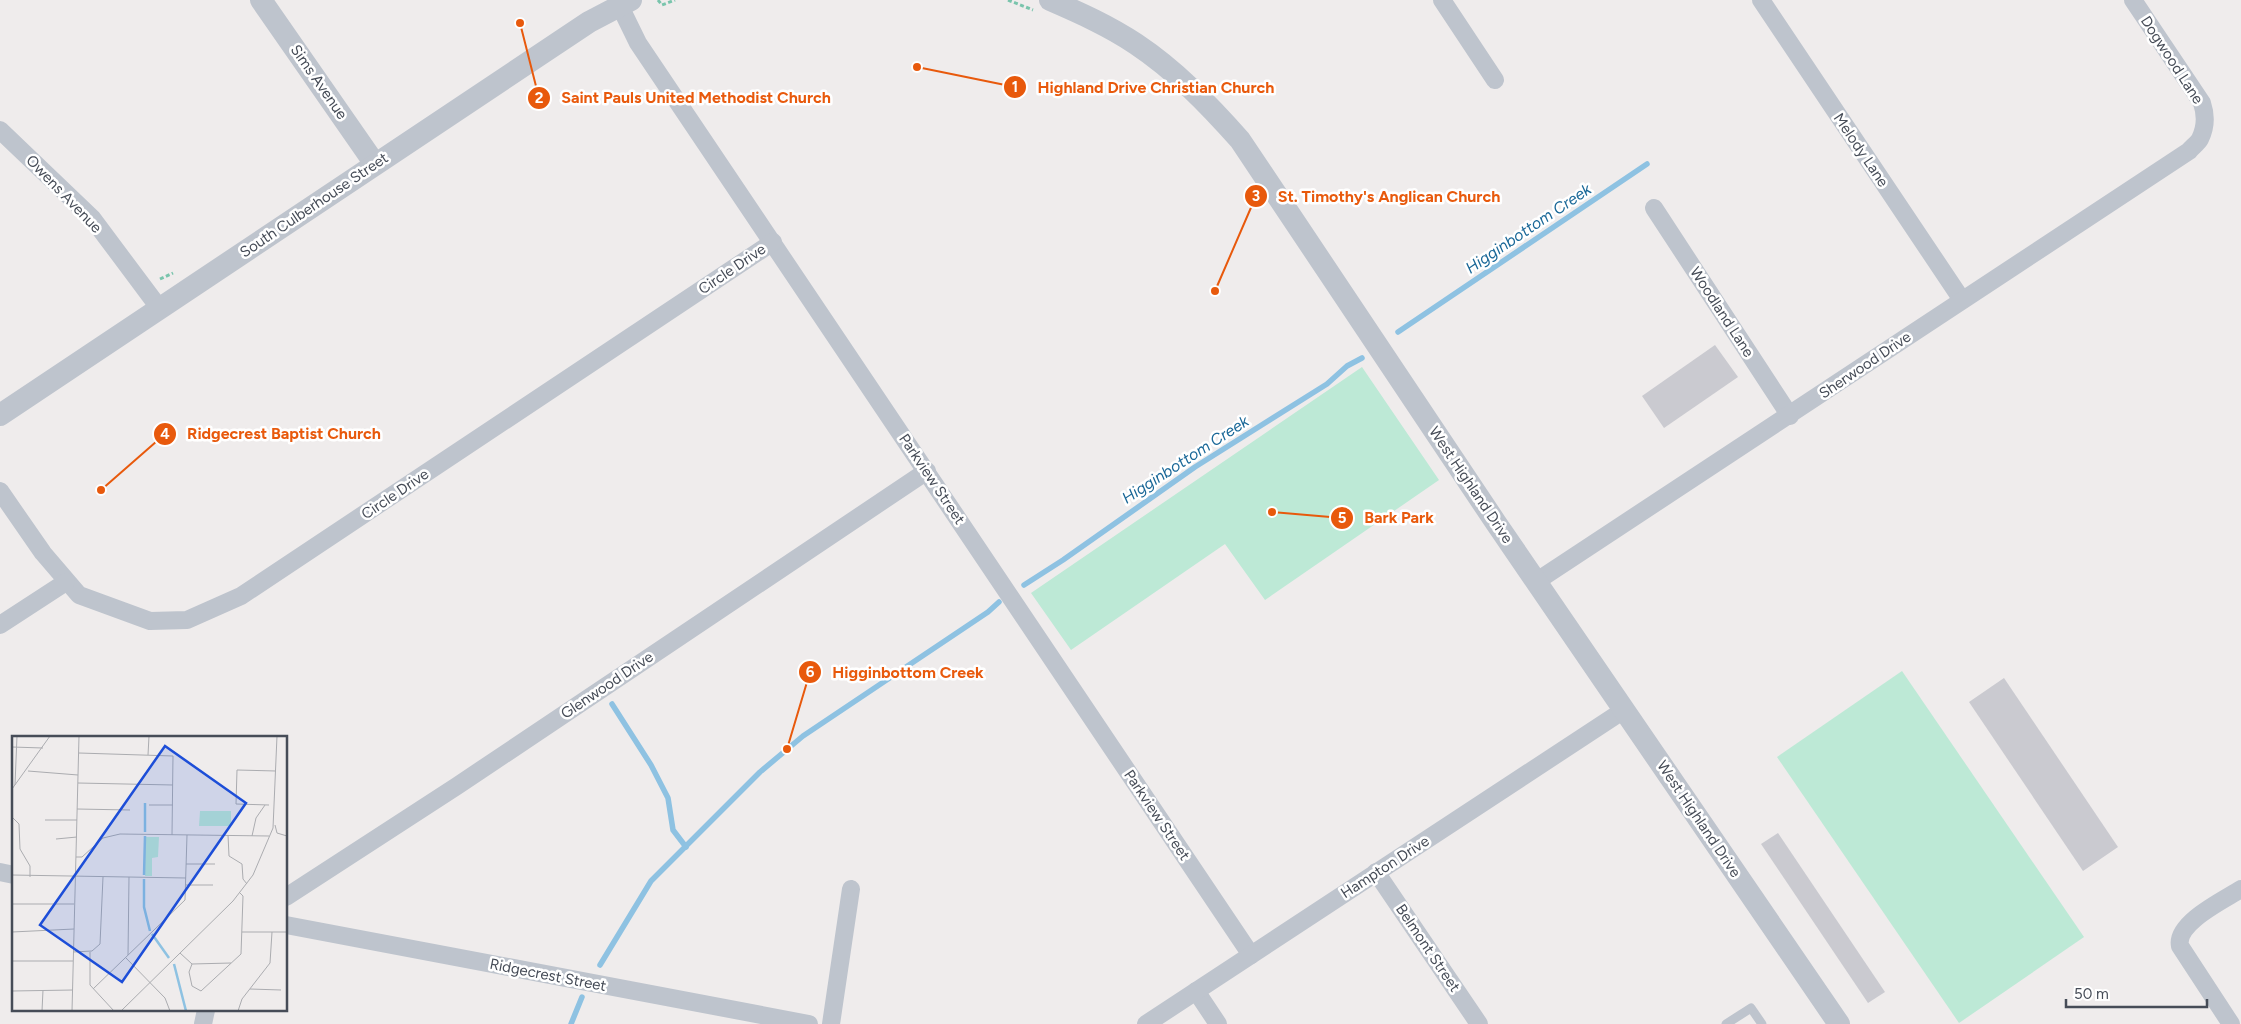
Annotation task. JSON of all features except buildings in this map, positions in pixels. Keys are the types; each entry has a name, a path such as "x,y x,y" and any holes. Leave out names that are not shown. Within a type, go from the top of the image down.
{"street":[{"name":"Sims Avenue","path":"261,0 375,164"},
{"path":"1442,0 1495,80"},
{"name":"Melody Lane","path":"1761,0 1962,300"},
{"name":"Dogwood Lane","path":"2133,0 2202,103 2206,115 2205,122 2200,141 2192,146"},
{"name":"South Culberhouse Street","path":"0,415 589,22 623,2"},
{"name":"Parkview Street","path":"623,2 638,43 1251,955"},
{"name":"West Highland Drive","path":"1043,6 1100,23 1136,44 1159,61 1211,108 1240,140 1624,710 1839,1024"},
{"name":"Owens Avenue","path":"0,130 92,218 160,309"},
{"name":"Sherwood Drive","path":"1537,581 1790,416 2189,151 2192,146"},
{"name":"Woodland Lane","path":"1654,208 1790,416"},
{"name":"Circle Drive","path":"0,491 42,554 79,595 150,621 187,620 241,596 773,242"},
{"name":"Glenwood Drive","path":"288,897 927,471"},
{"path":"0,626 66,582"},
{"name":"Hampton Drive","path":"1146,1024 1624,710"},
{"name":"Belmont Street","path":"1376,872 1480,1024"},
{"path":"2231,1024 2180,946 2179,940 2189,923 2241,889"},
{"path":"831,1024 851,890"},
{"name":"Ridgecrest Street","path":"288,925 809,1024"},
{"path":"1196,991 1218,1024"}],"lane":[{"path":"1726,1024 1751,1008 1762,1024"}],"path":[{"path":"658,0 662,5 675,0"},
{"path":"1008,0 1043,6"}],"green space":[{"path":"1362,367 1439,480 1265,600 1225,544 1071,650 1031,593"},
{"path":"1902,671 2084,937 1959,1023 1777,757"}],"waterway":[{"name":"Higginbottom Creek","path":"1398,332 1647,164"},
{"name":"Higginbottom Creek","path":"1024,585 1063,560 1195,467 1327,384 1347,366 1362,358"},
{"name":"Higginbottom Creek","path":"600,965 651,881 760,772 803,736 988,612 999,602"},
{"path":"612,704 651,765 668,798 673,830 686,847"},
{"name":"Higginbottom Creek","path":"571,1024 582,997"}],"place":[{"name":"Saint Pauls United Methodist Church","path":"520,23"},
{"name":"Highland Drive Christian Church","path":"917,67"},
{"name":"St. Timothy's Anglican Church","path":"1215,291"},
{"name":"Ridgecrest Baptist Church","path":"101,490"},
{"name":"Bark Park","path":"1272,512"},
{"name":"Higginbottom Creek","path":"787,749"}]}
